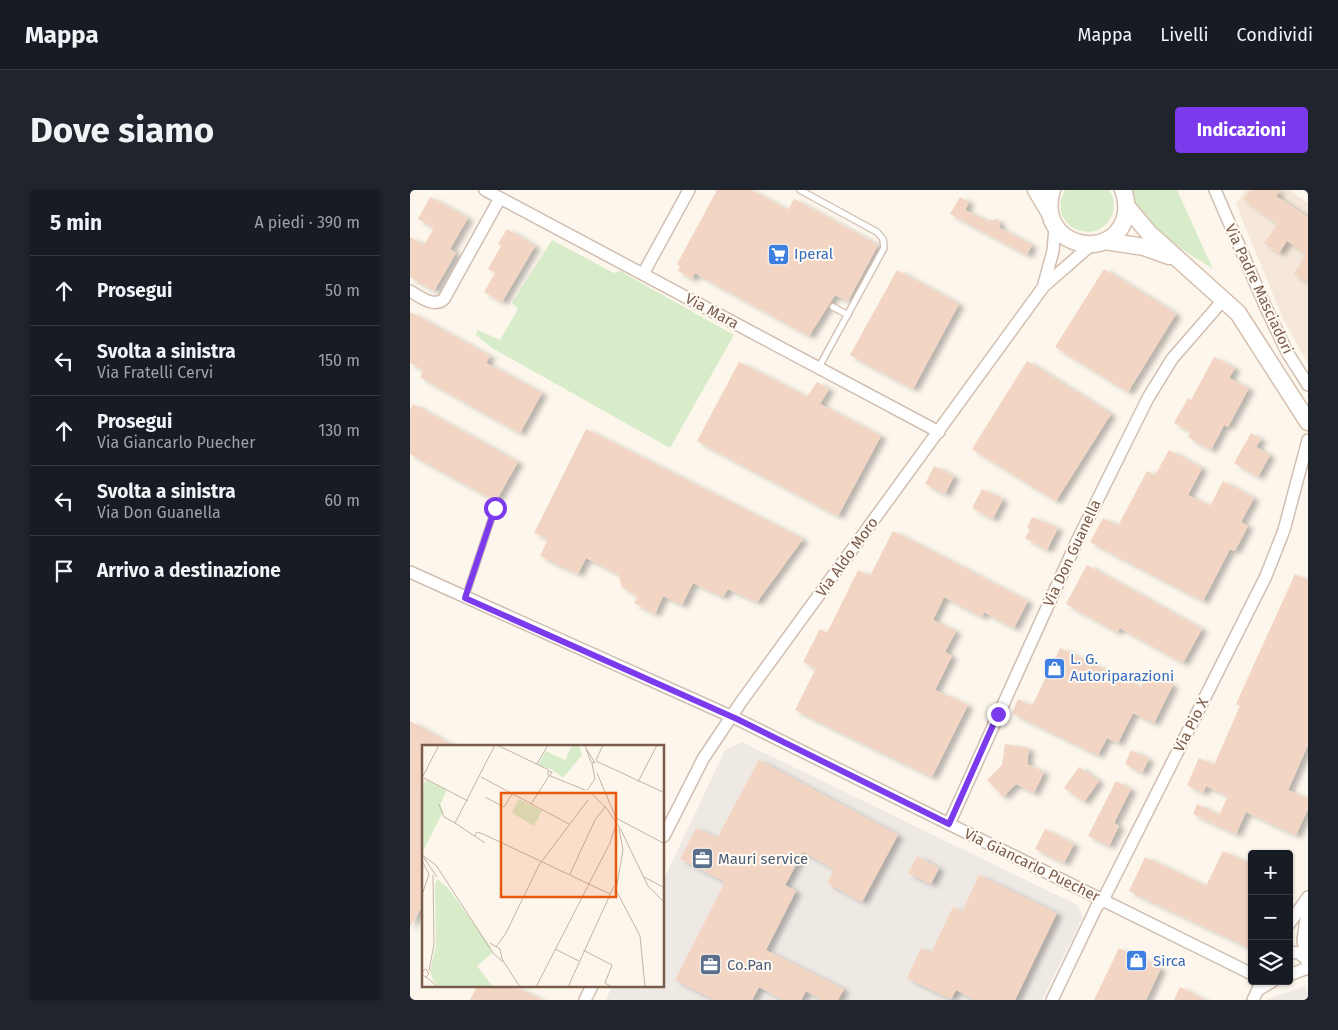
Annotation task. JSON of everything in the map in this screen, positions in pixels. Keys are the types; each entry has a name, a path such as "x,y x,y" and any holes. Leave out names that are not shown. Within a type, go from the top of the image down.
{"main road":[{"path":"1036,190 1052,220 1070,241 1144,247 1180,261"},
{"path":"1052,190 1052,220"},
{"path":"1123,190 1127,207 1144,228 1224,299 1242,318 1308,422"},
{"path":"1098,243 1120,227 1127,207"},
{"path":"1287,390 1308,430"}],"street":[{"name":"Via Mara","path":"485,190 939,432"},
{"path":"643,274 689,190"},
{"name":"Via Padre Masciadori","path":"1216,190 1267,310 1287,352 1308,385"},
{"path":"410,291 432,302 438,303 444,299 500,198"},
{"name":"Via Aldo Moro","path":"1044,286 1053,251 1052,220"},
{"name":"Via Aldo Moro","path":"665,834 697,770 730,716 1044,286 1098,243"},
{"name":"Via Don Guanella","path":"949,824 1078,539 1164,370 1224,299"},
{"name":"Via Pio X","path":"1052,1000 1097,906 1103,900 1270,569 1284,530 1308,440"},
{"name":"Via Giancarlo Puecher","path":"410,572 730,716 1248,972"},
{"path":"1293,918 1308,897"},
{"path":"1307,965 1303,941 1308,903"},
{"path":"1293,952 1299,953 1307,965"},
{"path":"1293,973 1307,965"},
{"path":"585,1000 591,988"}],"lane":[{"path":"800,190 877,232 883,239 884,248 819,367"},
{"path":"834,307 848,314"},
{"path":"465,598 495,508"}],"shaded area":[{"path":"1245,190 1289,190 1308,203 1308,364 1283,319 1236,204"},
{"path":"742,742 1077,905 1083,917 1042,1000 606,1000 611,988 665,988 665,877 725,750"},
{"path":"1304,986 1308,992 1308,1000 1267,1000"}],"green space":[{"path":"1065,190 1109,190 1114,206 1107,224 1098,230 1087,232 1077,230 1068,224 1062,215 1061,203"},
{"path":"1129,190 1177,190 1213,269 1158,234 1138,210"},
{"path":"552,240 614,273 620,271 734,335 670,448 492,348 476,335 478,330 500,340 518,309 512,303"}],"building":[{"name":"Iperal","path":"717,190 751,190 788,210 794,199 878,245 848,301 835,295 809,336 695,273 692,279 678,271 680,266 677,264"},
{"path":"1250,190 1280,190 1276,196 1308,217 1308,283 1294,274 1306,254 1287,241 1279,253 1264,243 1278,224 1243,199"},
{"path":"430,197 468,218 450,249 456,253 434,291 410,277 410,237 424,245 434,228 418,219"},
{"path":"960,197 969,202 965,210 987,221 998,219 1000,228 1032,245 1027,255 950,214"},
{"path":"507,229 535,246 502,302 484,292 495,273 488,269 501,246 498,244"},
{"path":"1104,269 1176,314 1128,392 1055,347"},
{"path":"897,270 959,304 913,389 850,355"},
{"path":"410,312 490,356 486,363 542,393 520,433 420,377 423,370 410,363"},
{"path":"1214,357 1235,368 1229,378 1249,388 1228,427 1224,425 1211,450 1188,437 1191,432 1174,423 1188,398 1191,400"},
{"path":"1027,361 1111,414 1056,501 972,449"},
{"path":"739,362 807,397 817,382 829,389 820,404 881,436 838,516 697,441"},
{"path":"413,404 518,462 496,501 410,454 410,410"},
{"path":"586,429 803,539 757,602 728,589 723,597 693,583 682,605 663,596 655,614 634,603 638,597 622,587 618,574 586,558 578,574 540,556 548,539 534,533"},
{"path":"1251,433 1261,439 1256,447 1270,455 1258,477 1234,463"},
{"path":"1169,450 1202,468 1188,495 1210,506 1223,481 1254,498 1241,522 1248,526 1235,551 1230,549 1203,601 1090,542 1103,518 1118,526 1147,471 1155,475"},
{"path":"934,466 954,476 945,494 925,484"},
{"path":"982,489 1003,499 993,519 972,508"},
{"path":"1032,517 1058,528 1047,550 1025,538 1030,529 1027,528"},
{"path":"893,531 1028,601 1014,628 984,612 982,617 944,597 933,620 956,631 945,652 952,656 935,690 968,705 932,777 795,710 816,668 803,662 820,629 827,633 858,570 870,576"},
{"path":"1087,565 1202,629 1183,663 1120,628 1117,632 1066,604"},
{"path":"1295,574 1308,580 1308,745 1288,790 1308,799 1308,809 1296,835 1246,812 1236,834 1193,814 1197,804 1219,815 1228,796 1206,786 1203,793 1187,785 1199,758 1214,765 1240,706 1236,704"},
{"path":"1060,648 1141,687 1148,673 1173,685 1154,723 1133,713 1118,743 1107,738 1098,755 1012,713 1018,699 1032,706"},
{"path":"410,721 452,745 422,745 422,906 410,927"},
{"path":"1005,744 1029,748 1027,764 1044,772 1034,793 1016,784 1003,797 987,780 1002,765"},
{"path":"1131,750 1149,759 1142,773 1125,764"},
{"path":"759,760 898,835 862,902 827,883 834,869 803,852 785,885 796,891 766,950 844,989 838,1000 822,1000 806,991 801,1000 784,1000 759,987 752,1000 715,1000 675,980 725,882 680,859 696,828 717,838"},
{"path":"1079,767 1099,781 1084,802 1064,788"},
{"path":"1116,781 1131,789 1114,823 1119,826 1109,846 1088,836"},
{"path":"1045,829 1074,844 1064,863 1035,849"},
{"path":"1223,851 1248,863 1248,947 1129,891 1145,857 1206,886"},
{"path":"917,856 939,868 931,884 908,873"},
{"path":"979,875 1057,913 1015,1000 975,1000 956,990 951,999 907,978 921,948 931,953 953,907 962,912"},
{"path":"1119,948 1161,968 1146,1000 1094,1000"},
{"path":"1180,987 1205,1000 1174,1000"},
{"path":"476,988 517,988 543,1000 470,1000"}],"place":[{"name":"Iperal","path":"778,254"},
{"name":"L. G. Autoriparazioni","path":"1054,668"},
{"name":"Mauri service","path":"702,859"},
{"name":"Sirca","path":"1137,961"},
{"name":"Co.Pan","path":"711,965"}],"route":[{"path":"495,508 465,598 737,719 949,824 998,714"}]}
